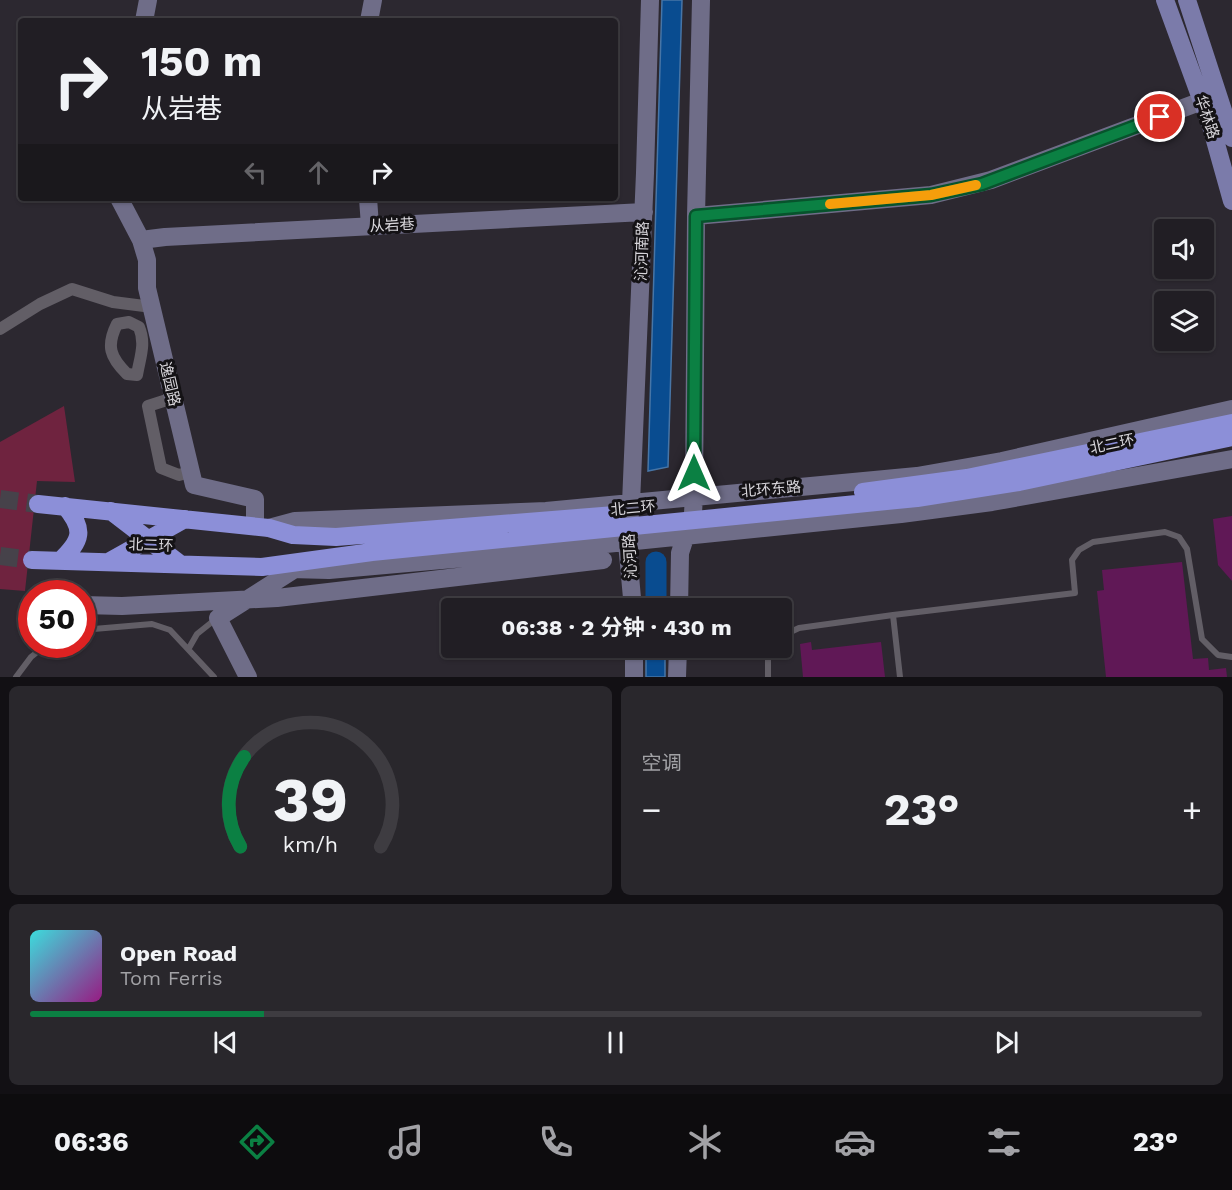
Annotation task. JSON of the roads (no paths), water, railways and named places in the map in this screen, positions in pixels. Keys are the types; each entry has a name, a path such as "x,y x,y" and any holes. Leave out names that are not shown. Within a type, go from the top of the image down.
{"highway":[{"name":"北二环","path":"32,560 262,567 371,543 791,500 966,478 1232,423"},
{"name":"北二环","path":"38,504 262,527 292,535 336,537 371,543 917,498 1019,482 1232,437"},
{"path":"60,561 78,540 79,529 75,518 65,506"},
{"path":"111,511 180,564"},
{"path":"108,562 184,519"}],"main road":[{"path":"145,18 148,0"},
{"path":"370,18 373,0"},
{"name":"沁河南路","path":"631,503 644,212 650,0"},
{"path":"679,598 680,553 693,513 694,496 696,216 701,0"},
{"name":"华林路","path":"1165,0 1202,100 1232,201"},
{"name":"华林路","path":"1187,0 1232,138"},
{"path":"696,216 931,195 959,190 982,184 1202,100"},
{"name":"逸园路","path":"121,201 141,240 147,260 147,288 190,472"},
{"path":"368,201 370,226"},
{"name":"从岩巷","path":"141,240 644,212"},
{"name":"北环东路","path":"262,527 296,521 546,511 917,476 954,470 1232,409"},
{"path":"96,605 245,600 329,591 627,543 992,502 1232,459"},
{"path":"190,472 194,485 255,500 262,527"},
{"name":"沁河路","path":"631,503 627,543 632,598"},
{"path":"262,567 329,570 603,560"},
{"path":"248,677 218,618 295,569"},
{"path":"329,570 329,591"},
{"path":"634,658 634,677"},
{"path":"677,677 678,658"}],"street":[{"path":"0,329 40,304 72,290 113,302 152,307"},
{"path":"173,398 148,406 161,468 179,475 190,472"}],"lane":[{"path":"792,631 799,628 893,615 1075,593 1072,560 1085,546 1101,540 1165,532 1179,537 1187,549 1202,639 1218,655 1232,657"},
{"path":"893,615 900,677"},
{"path":"189,648 197,634 218,618"},
{"path":"96,629 152,624 170,630 214,677"},
{"path":"16,677 30,658"},
{"path":"768,658 768,677"}],"water":[{"path":"662,0 682,0 668,467 648,471"},
{"path":"646,658 665,658 665,677 646,677"}],"waterway":[{"path":"656,562 656,598"}],"tunnel":[{"path":"0,499 38,504"},
{"path":"0,556 32,560"}]}
